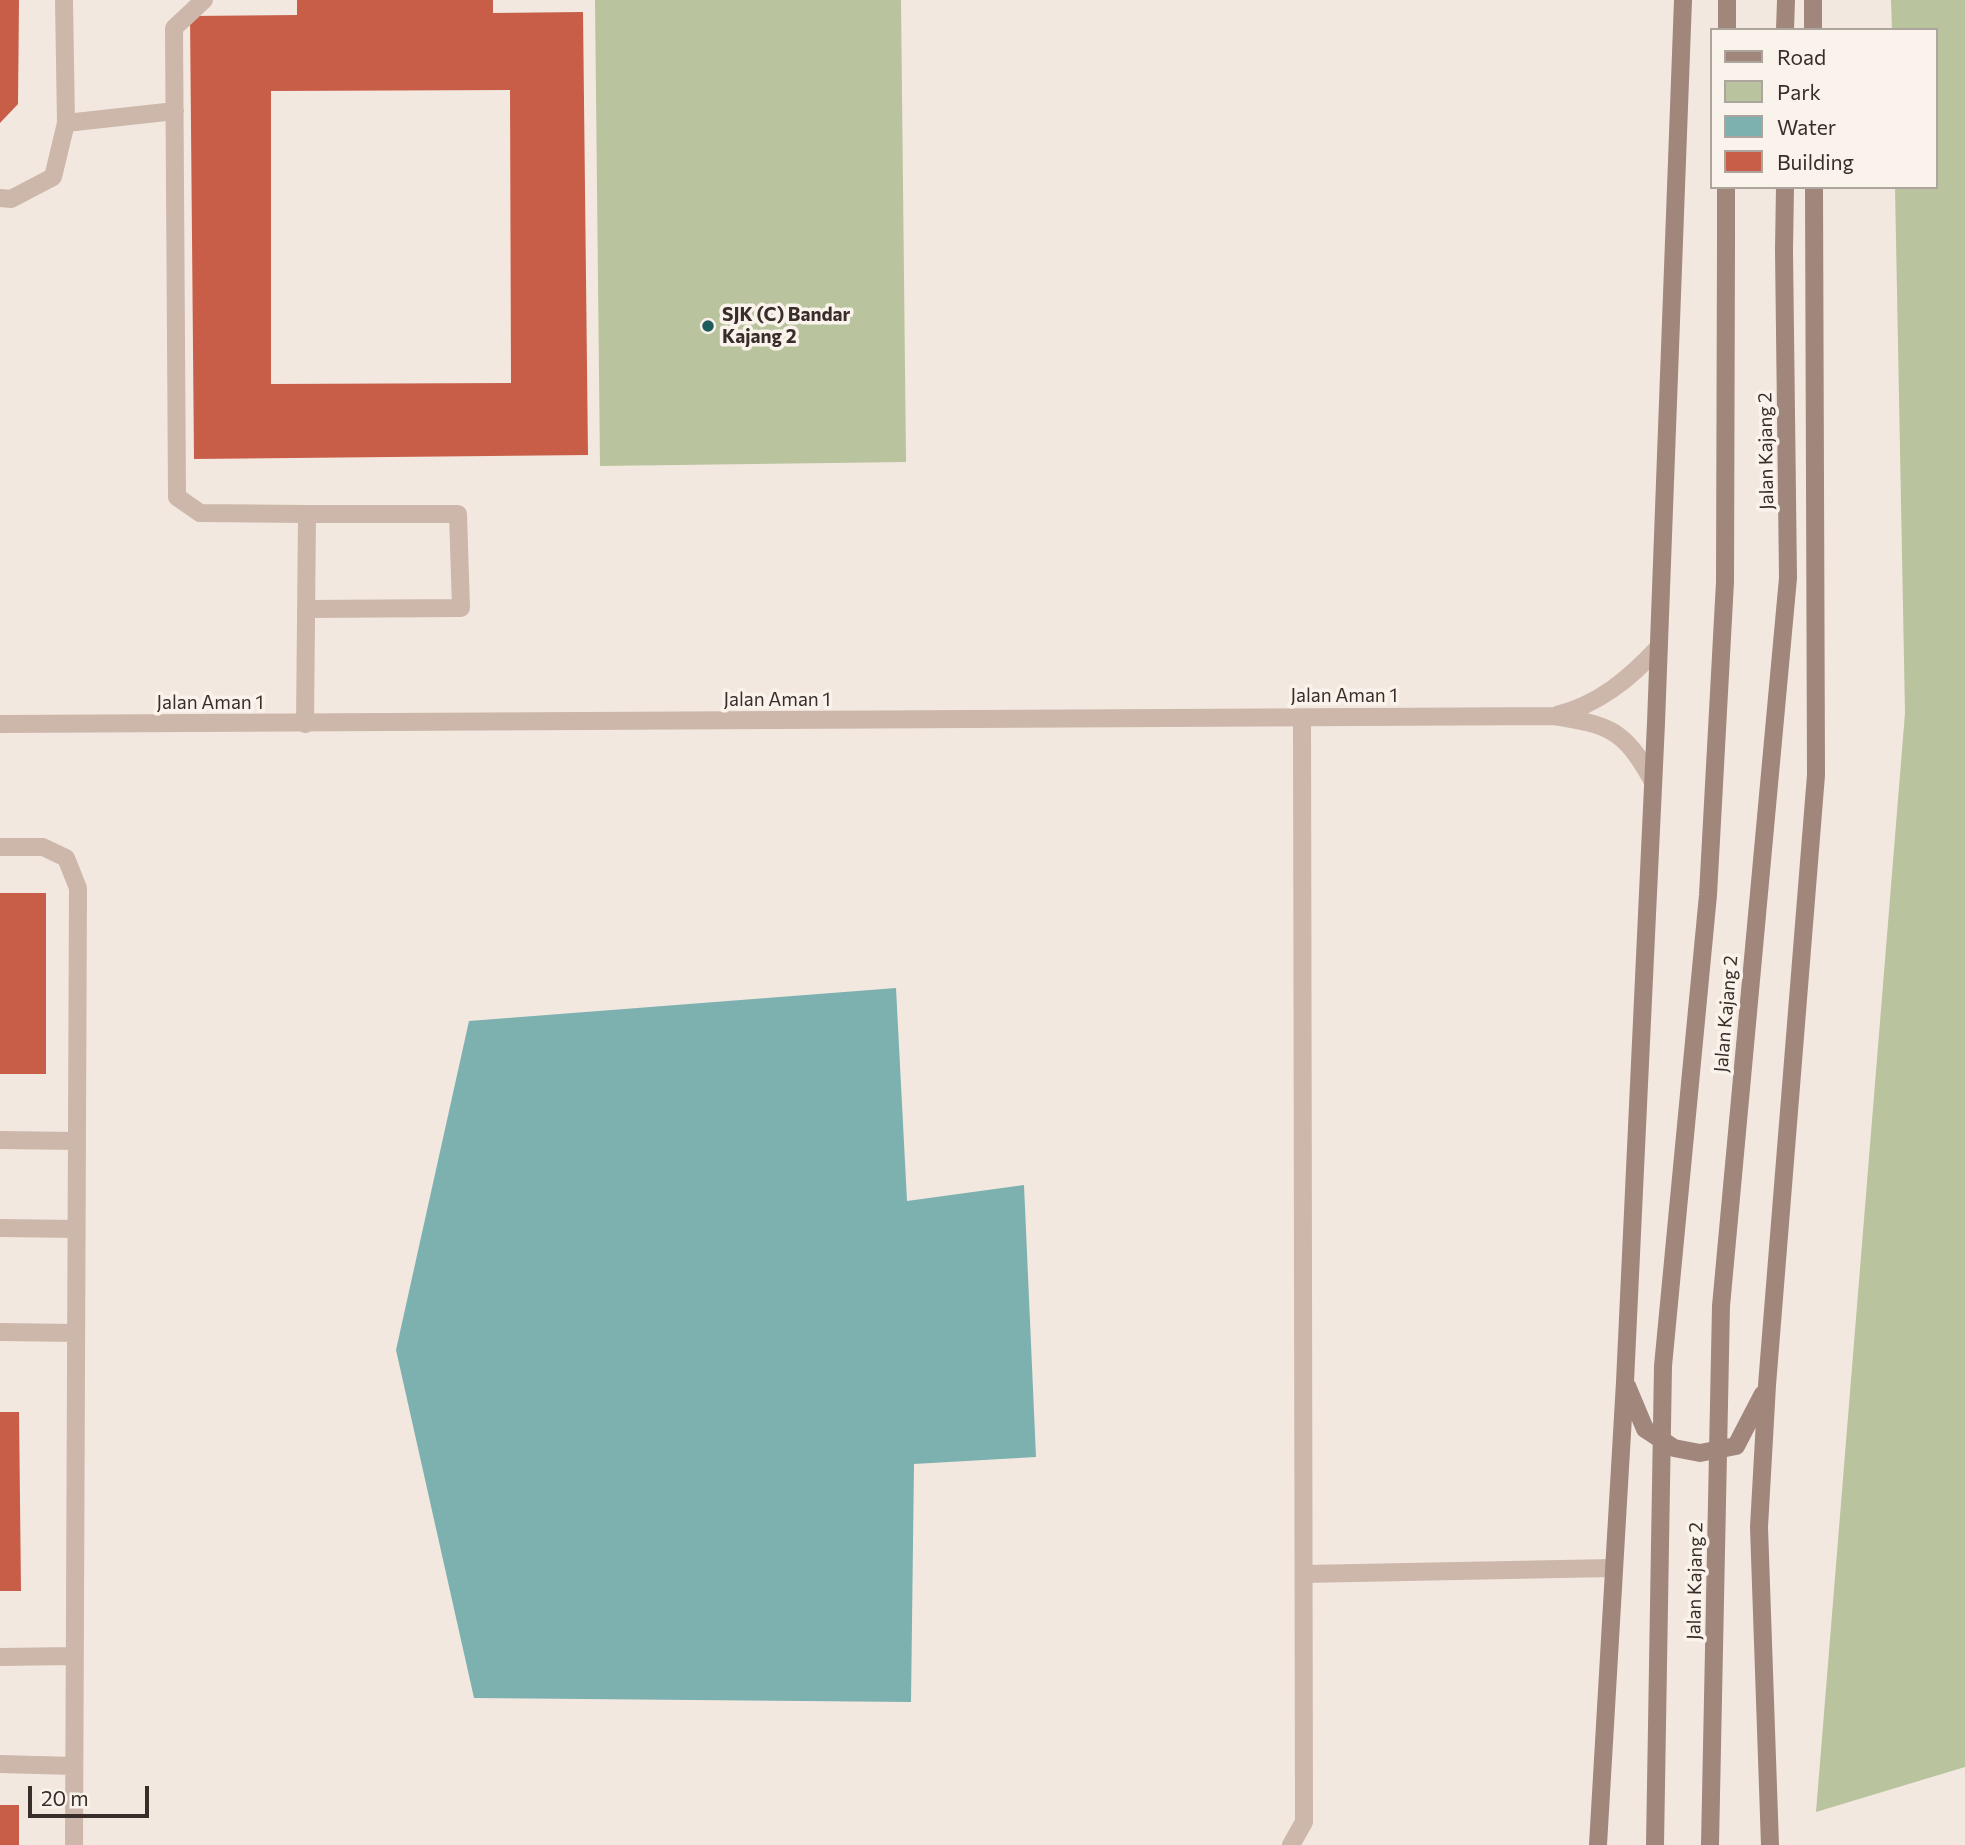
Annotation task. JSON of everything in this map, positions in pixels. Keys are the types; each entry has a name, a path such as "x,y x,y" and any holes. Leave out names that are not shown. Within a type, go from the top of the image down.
{"main road":[{"path":"1598,1845 1612,1568 1625,1382 1658,648 1682,0"},
{"path":"1727,0 1727,28"},
{"path":"1785,28 1786,0"},
{"path":"1813,0 1813,28"},
{"name":"Jalan Kajang 2","path":"1655,1845 1663,1366 1708,895 1725,582 1726,189"},
{"name":"Jalan Kajang 2","path":"1710,1845 1721,1306 1788,578 1785,189"},
{"path":"1770,1845 1759,1527 1767,1385 1816,775 1814,189"},
{"path":"1625,1382 1645,1429 1674,1448 1700,1453 1736,1446 1767,1385"}],"street":[{"path":"0,198 11,199 53,177 66,123 64,0"},
{"path":"204,0 174,28 177,497 200,513 458,514 461,608 306,609"},
{"path":"66,123 175,111"},
{"path":"305,724 307,514"},
{"path":"1554,716 1605,695 1632,676 1658,648"},
{"path":"1554,716 1602,724 1626,742 1652,780"},
{"name":"Jalan Aman 1","path":"0,724 1554,716"},
{"path":"1291,1845 1304,1822 1301,718"},
{"path":"0,847 43,847 66,858 78,888 74,1845"},
{"path":"0,1140 77,1141"},
{"path":"0,1228 76,1229"},
{"path":"0,1332 76,1333"},
{"path":"1304,1574 1612,1568"},
{"path":"0,1657 74,1657"},
{"path":"0,1764 74,1766"}],"green space":[{"path":"595,0 901,0 906,462 600,466"},
{"path":"1891,0 1965,0 1965,1767 1816,1812 1905,713 1895,189 1937,189 1937,28 1892,28"}],"water":[{"path":"896,988 907,1201 1024,1185 1036,1457 914,1464 911,1702 474,1698 396,1350 469,1021"}],"building":[{"path":"0,0 19,0 18,104 0,123"},
{"path":"297,0 493,0 493,13 583,12 588,455 194,459 190,16 297,15","holes":["510,90 511,383 271,384 271,91"]},
{"path":"0,893 46,893 46,1074 0,1074"},
{"path":"0,1412 19,1412 21,1591 0,1591"},
{"path":"0,1805 19,1805 19,1845 0,1845"}],"place":[{"name":"SJK (C) Bandar Kajang 2","path":"708,326"}]}
